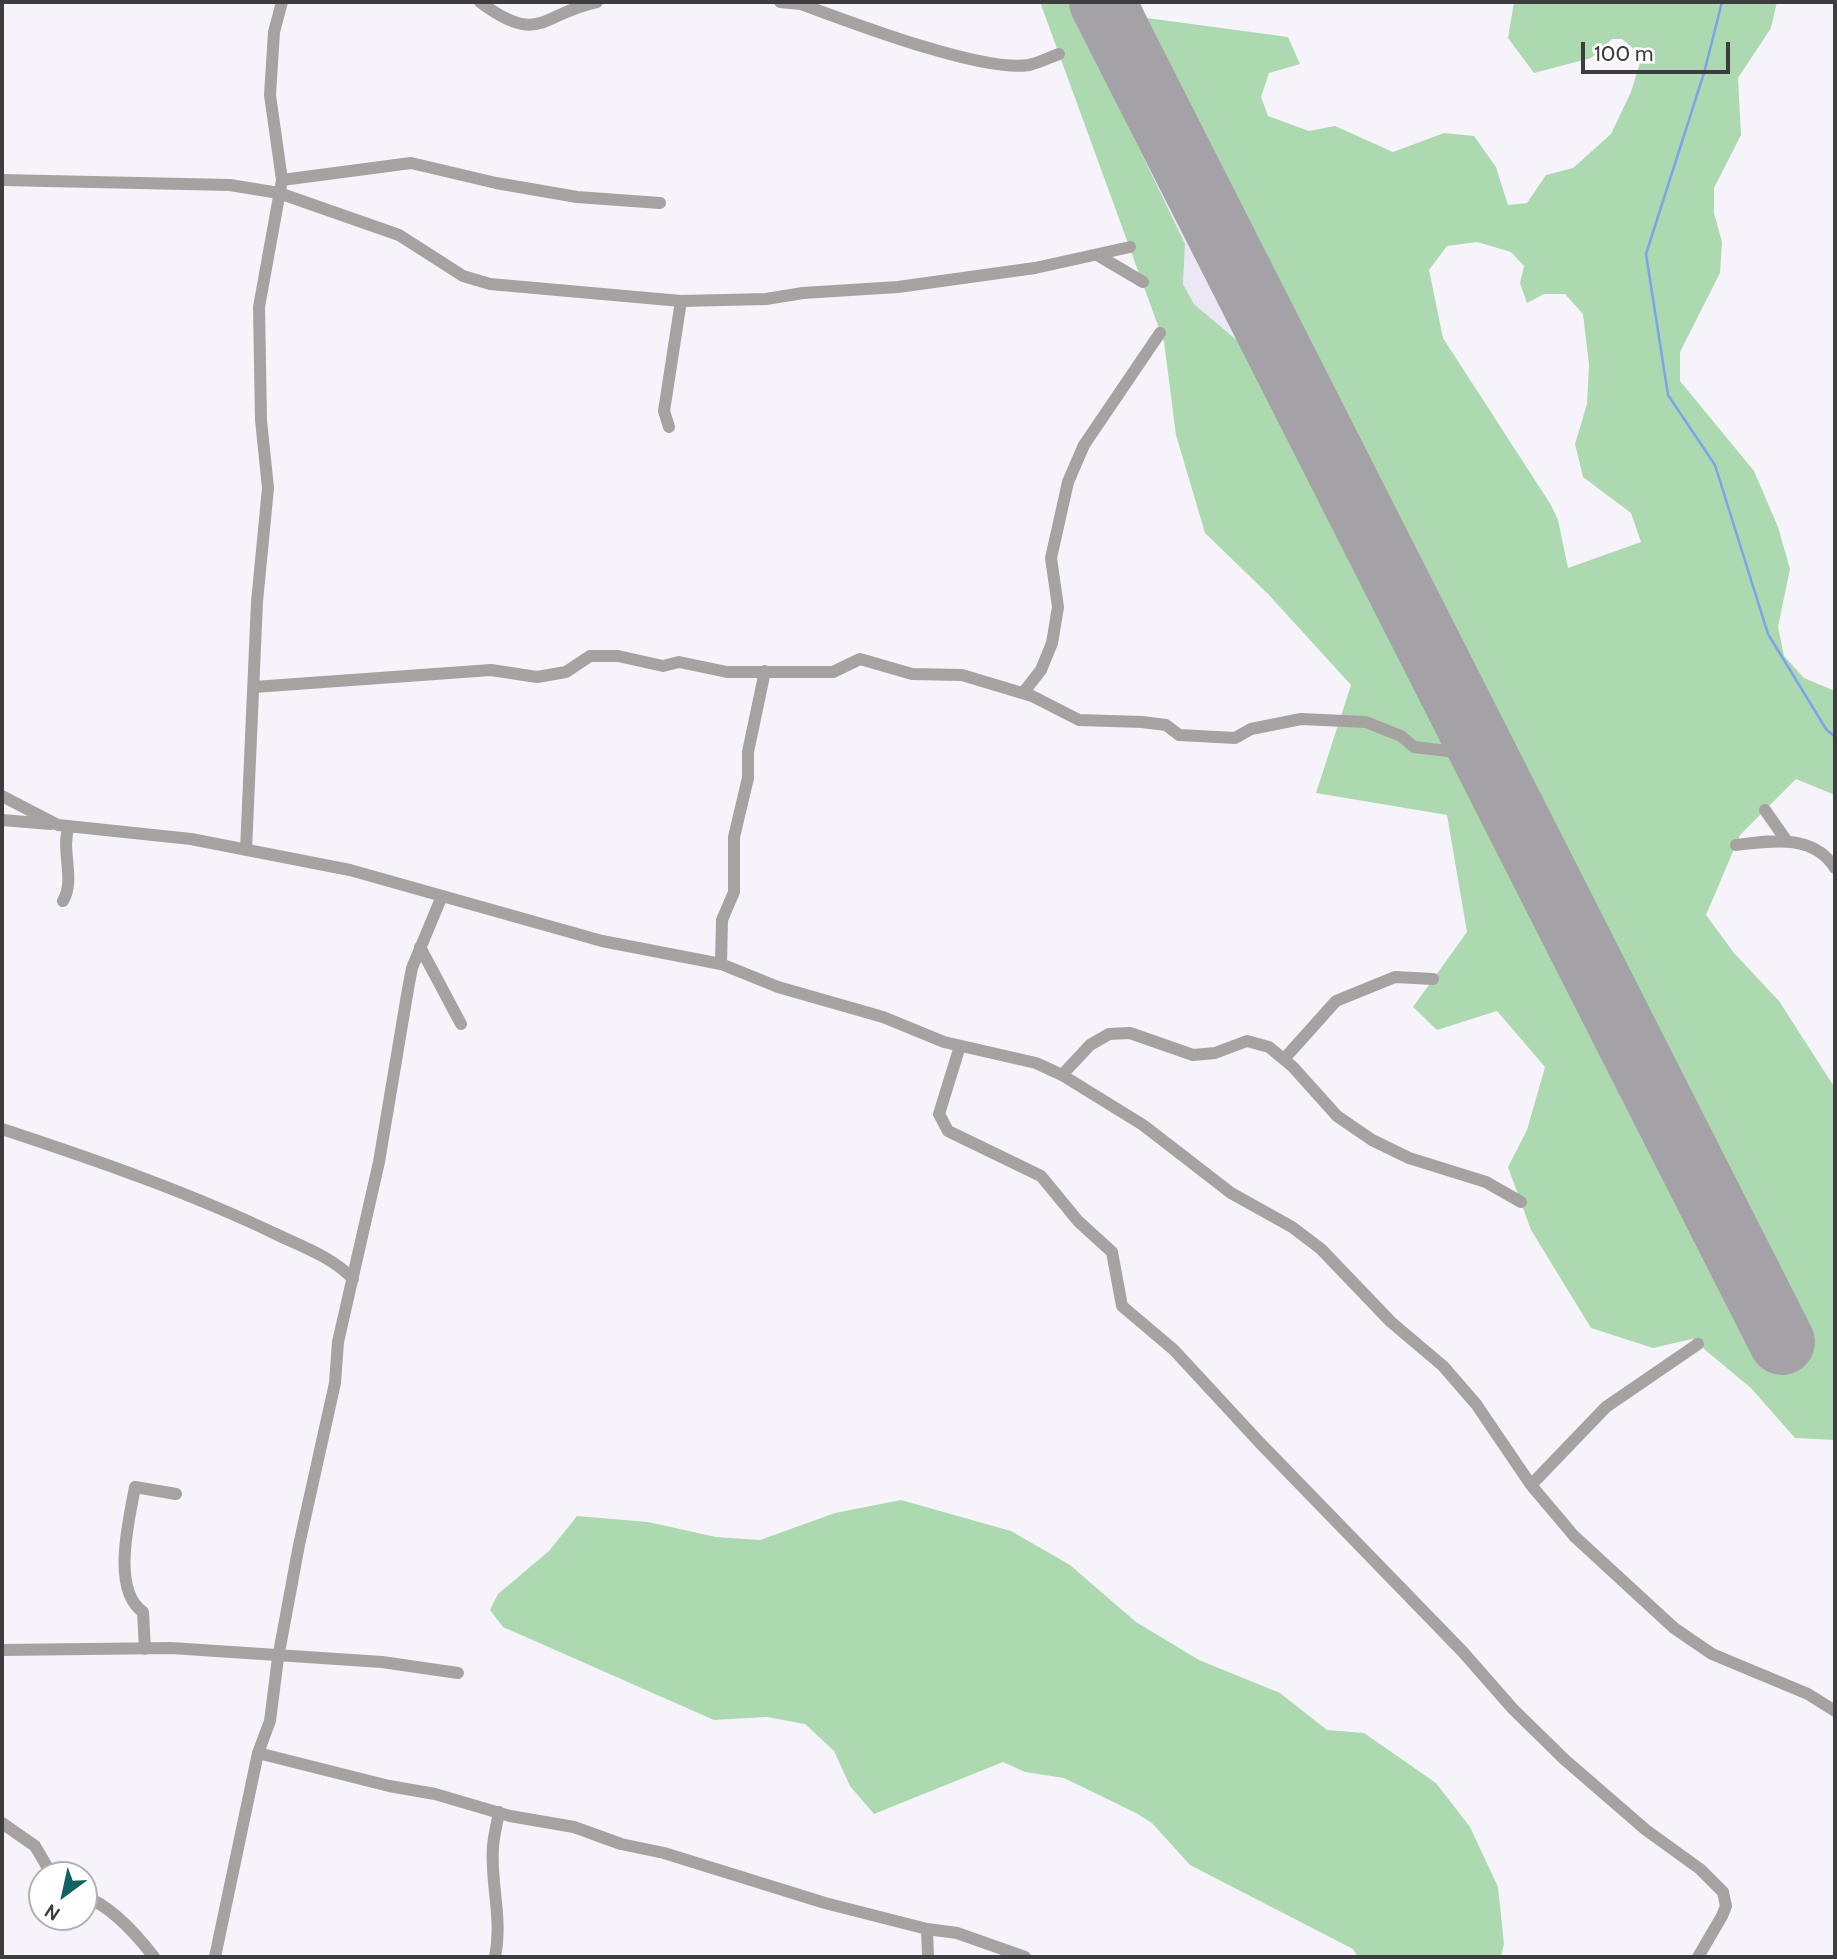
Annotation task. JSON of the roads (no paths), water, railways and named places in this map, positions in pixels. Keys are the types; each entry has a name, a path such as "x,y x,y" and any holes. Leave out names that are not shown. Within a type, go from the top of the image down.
{"street":[{"path":"246,850 257,602 268,488 261,420 259,307 282,180 270,95 274,32 282,2"},
{"path":"480,2 502,18 539,26 597,2"},
{"path":"780,2 801,4 925,46 992,64 1029,65 1059,54"},
{"path":"282,180 411,163 496,183 577,197 660,204"},
{"path":"2,180 230,185 279,193 399,235 463,276 490,284 681,300 766,299 803,293 898,287 1099,256 1130,247"},
{"path":"1099,256 1143,282"},
{"path":"669,427 664,411 681,300"},
{"path":"1023,693 1041,670 1052,643 1058,607 1051,558 1068,482 1084,445 1160,333"},
{"path":"254,687 491,670 537,677 566,672 590,656 618,656 663,666 679,662 727,672 833,672 860,659 912,674 962,675 1023,693 1079,720 1166,724 1179,735 1235,737 1251,729 1301,719 1366,722 1401,736 1414,747 1448,751"},
{"path":"721,964 723,913 734,892 734,837 748,778 748,752 765,671"},
{"path":"2,796 64,825"},
{"path":"1765,810 1786,840"},
{"path":"2,820 191,839 350,870 602,941 721,964 750,978 883,1017 960,1046 1035,1063 1062,1075 1143,1125 1231,1193 1292,1227 1321,1249 1391,1322 1443,1366 1476,1404 1531,1485 1574,1536 1674,1628 1712,1654 1808,1694 1835,1711"},
{"path":"63,901 69,891 64,825"},
{"path":"1736,845 1786,840 1816,849 1835,868"},
{"path":"215,1957 258,1753 270,1721 278,1658 335,1383 338,1342 379,1162 408,989 420,947 442,896"},
{"path":"420,947 461,1024"},
{"path":"1284,1059 1336,1001 1395,977 1433,979"},
{"path":"1062,1075 1090,1045 1109,1034 1146,1037 1193,1055 1215,1053 1247,1041 1269,1047 1284,1059 1338,1116 1372,1140 1409,1158 1486,1182 1521,1202"},
{"path":"960,1046 939,1114 948,1130 1041,1176 1078,1221 1112,1252 1122,1306 1174,1350 1462,1651 1513,1709 1564,1759 1646,1830 1700,1869 1723,1892 1726,1906 1723,1916 1698,1957"},
{"path":"2,1129 100,1161 252,1222 327,1258 353,1279"},
{"path":"1531,1485 1606,1407 1698,1344"},
{"path":"145,1649 143,1612 134,1605 126,1581 127,1531 135,1487 176,1494"},
{"path":"2,1650 171,1648 278,1658 382,1662 458,1673"},
{"path":"258,1753 389,1786 435,1794 499,1812 574,1826 621,1844 664,1853 825,1903 927,1929 957,1933 1025,1957"},
{"path":"495,1957 499,1936 496,1922 499,1909 493,1848 499,1812"},
{"path":"2,1823 35,1846 44,1861"},
{"path":"98,1904 130,1930 154,1957"},
{"path":"927,1929 928,1957"}],"waterway":[{"path":"1722,2 1704,73 1646,254 1668,395 1715,465 1768,634 1826,729 1835,737"}]}
